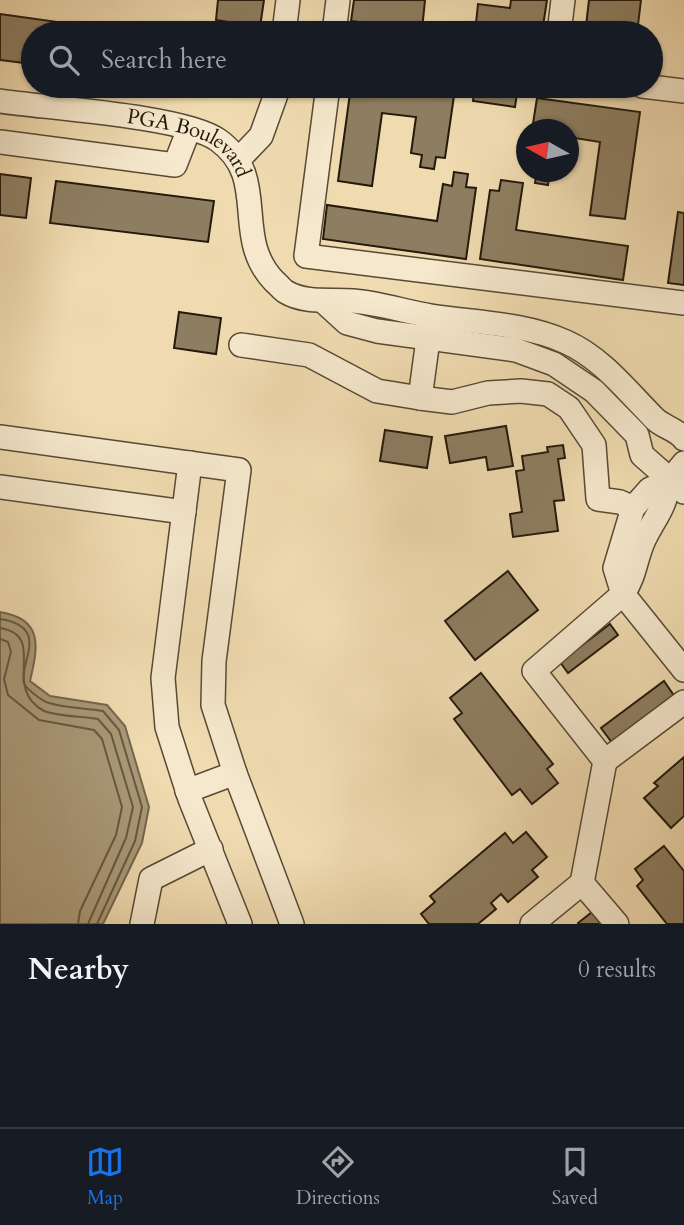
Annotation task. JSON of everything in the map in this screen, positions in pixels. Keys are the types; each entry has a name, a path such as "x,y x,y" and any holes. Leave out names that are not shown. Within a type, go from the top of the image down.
{"street":[{"path":"285,21 288,0"},
{"path":"335,21 338,0"},
{"path":"560,21 563,0"},
{"path":"663,88 684,91"},
{"path":"239,159 261,136 275,98"},
{"path":"326,98 306,256 684,303"},
{"name":"PGA Boulevard","path":"0,102 176,124 217,139 239,159 251,196 251,239 262,268 286,292 324,302 353,301 380,306 430,327 516,350 554,364 594,391 636,435 642,455 676,487"},
{"path":"0,142 175,165 189,129"},
{"name":"PGA Boulevard","path":"324,302 347,323 377,331 430,327 523,328 567,342 602,366 636,397 656,421 684,439"},
{"path":"377,331 380,306"},
{"path":"419,398 430,327"},
{"path":"241,345 309,355 377,391 419,398 452,401 488,393 522,391 548,394 569,408 594,445 598,499 620,502 633,508"},
{"path":"594,445 629,427"},
{"path":"0,437 239,470 214,661 213,705 235,773 292,924"},
{"path":"190,463 163,678 167,727 187,791 240,924"},
{"path":"606,761 534,671 623,594 634,576 642,544 676,487 684,463"},
{"path":"0,487 184,512"},
{"path":"676,487 650,489 633,508 615,568 623,594 684,670"},
{"path":"532,924 582,883 606,761 684,702"},
{"path":"187,791 235,773"},
{"path":"142,924 150,879 211,849"},
{"path":"582,883 617,924"}],"water":[{"path":"0,612 24,621 31,628 36,646 30,681 50,696 107,705 125,726 149,807 142,843 103,924 0,924"}],"building":[{"path":"218,0 264,0 261,21 216,20"},
{"path":"354,0 425,0 423,21 351,21"},
{"path":"511,0 547,0 544,21 476,21 478,4 510,8"},
{"path":"589,0 641,0 638,21 587,21"},
{"path":"0,14 50,21 21,21 21,63 0,60"},
{"path":"349,98 454,98 445,158 436,157 434,169 420,167 422,155 411,153 416,117 382,113 372,186 338,181"},
{"path":"473,98 516,98 515,107 473,101"},
{"path":"537,98 640,112 625,219 590,215 600,142 579,139 579,119 534,119"},
{"path":"454,172 468,174 466,187 476,188 466,259 323,239 327,205 437,221 443,184 452,186"},
{"path":"0,174 31,178 26,218 0,215"},
{"path":"501,180 523,183 516,230 628,246 623,280 480,259 490,190 499,191"},
{"path":"56,181 214,201 208,242 50,223"},
{"path":"678,212 684,213 684,285 668,283"},
{"path":"179,312 221,318 216,354 174,348"},
{"path":"506,426 513,466 488,470 486,457 450,463 445,436"},
{"path":"385,430 432,437 427,468 380,461"},
{"path":"563,445 565,458 558,459 564,500 554,501 558,531 513,537 510,514 522,512 516,471 524,470 522,456 548,452 547,447"},
{"path":"508,571 538,610 475,660 445,621"},
{"path":"610,624 618,635 568,673 560,662"},
{"path":"481,673 553,764 547,769 558,783 532,804 520,789 512,795 454,719 462,713 450,698"},
{"path":"664,681 675,697 613,744 601,728"},
{"path":"684,757 684,816 671,828 644,798 658,786 654,783"},
{"path":"526,832 547,857 532,870 538,877 508,902 501,894 491,903 496,909 478,924 429,924 421,914 435,902 430,896 505,833 513,843"},
{"path":"664,846 684,871 684,924 667,924 637,886 643,880 635,869"},
{"path":"592,912 601,924 578,923"}]}
